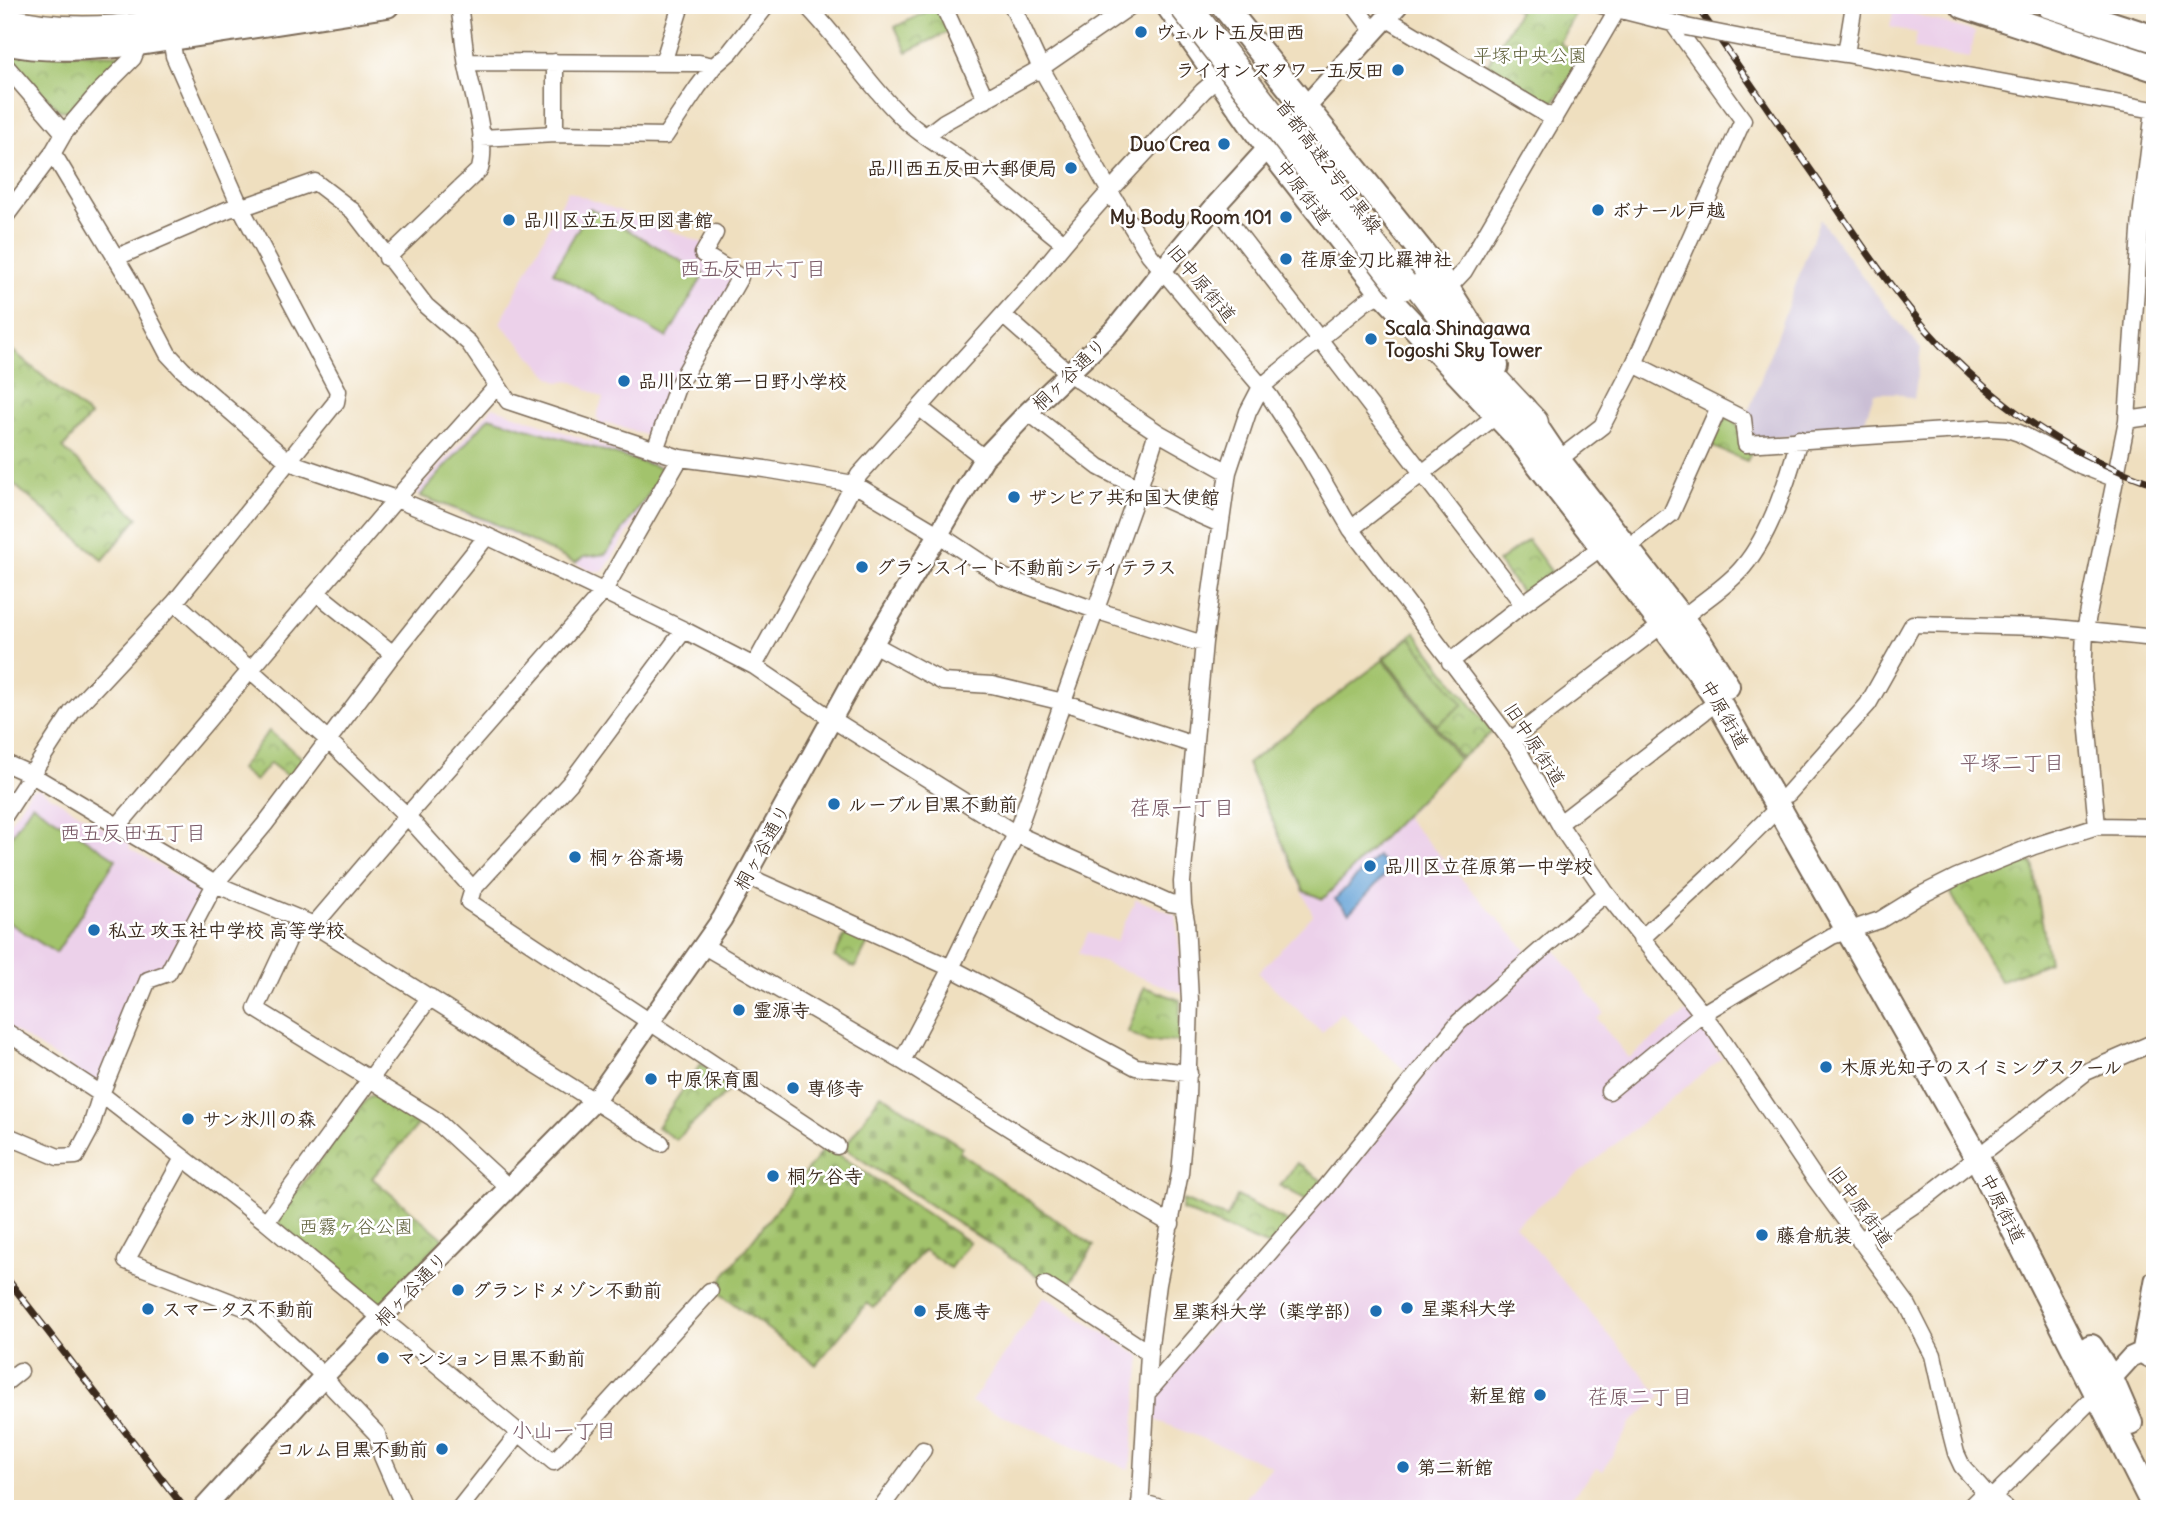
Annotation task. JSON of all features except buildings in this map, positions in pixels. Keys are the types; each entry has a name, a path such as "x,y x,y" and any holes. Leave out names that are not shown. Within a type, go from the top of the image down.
{"highway":[{"path":"25,5 86,11 152,5"},
{"path":"5,22 56,30 113,31 276,5"},
{"name":"首都高速2号目黒線","path":"1185,5 1456,355 1498,414"},
{"name":"首都高速2号目黒線","path":"1205,5 1399,284 1532,423"},
{"path":"1964,5 2155,68"},
{"path":"2050,5 2155,39"}],"main road":[{"path":"5,42 98,47 387,5"},
{"name":"中原街道","path":"1168,5 1269,147 1399,284"},
{"name":"中原街道","path":"1223,5 1448,288 1532,423 1615,547"},
{"name":"中原街道","path":"1498,414 1615,547 1672,621 1711,659 1783,801 2095,1354 2104,1386 2155,1508"},
{"name":"中原街道","path":"1672,621 1699,672 1783,801"},
{"name":"中原街道","path":"2104,1386 2126,1413 2155,1470"}],"street":[{"path":"387,258 480,169 483,156 481,138 459,5"},
{"path":"663,63 681,5"},
{"path":"481,138 555,134 665,136 714,66 730,52 767,5"},
{"path":"806,5 825,24 858,69 897,113 976,171 1064,243"},
{"path":"943,5 986,100"},
{"name":"旧中原街道","path":"1012,5 1041,68 1110,192 1149,254 1261,387 1309,457 1351,529 1511,740 1606,894 1702,1014 1907,1304 1933,1354 1956,1453 1962,1466 1988,1495 2006,1509"},
{"path":"926,136 944,122 1041,68 1132,5"},
{"path":"1354,5 1386,19 1554,119"},
{"path":"1601,5 1680,26 1752,40 1846,54 2154,110 2141,217 2127,420 2085,630 2083,678 2097,827"},
{"path":"1846,54 1854,5"},
{"path":"1448,288 1464,271 1618,10"},
{"name":"桐ヶ谷通り","path":"203,1509 324,1376 595,1100 704,946 747,876 873,644 985,458 1028,412 1116,328 1216,205 1386,19"},
{"path":"1558,460 1602,426 1634,364 1743,120 1680,26"},
{"path":"5,815 72,712 176,602 336,402 338,391 240,206 174,56 171,38"},
{"path":"5,217 52,154 64,133 133,58 139,43"},
{"path":"467,62 698,63 714,66"},
{"path":"555,62 555,134"},
{"path":"5,65 64,133"},
{"path":"754,666 859,475 1037,278 1110,192 1218,78"},
{"path":"52,154 128,278 169,354 183,370 289,462 396,499 487,536 684,630 754,666 832,719 1016,834 1158,898 1183,905"},
{"path":"116,258 229,209 315,182 353,211 426,306 469,343 508,401 680,458 854,484 1003,577 1095,610 1204,642"},
{"path":"1216,205 1523,604"},
{"path":"655,450 677,387 740,277 703,254 715,233"},
{"path":"1164,1509 1140,1506 1149,1353 1158,1284 1180,1173 1189,1073 1190,1001 1182,882 1204,642 1228,472 1248,412 1261,387 1366,302 1399,284"},
{"path":"1003,315 1070,374 1157,432 1228,472"},
{"path":"1634,364 1743,419 1746,444 2007,429 2089,469 2116,479"},
{"path":"117,827 396,499 497,386"},
{"path":"1450,662 1523,604 1671,514 1719,407"},
{"path":"920,408 985,458"},
{"path":"1028,412 1081,455 1139,488 1220,523"},
{"path":"1351,529 1498,414"},
{"path":"2127,420 2155,415"},
{"path":"902,1060 1016,834 1157,432"},
{"path":"1511,740 1744,566 1787,482 1800,439"},
{"path":"509,1188 433,1118 256,1009 306,922 407,816 603,592 680,458"},
{"path":"5,1137 58,1157 76,1156 90,1130 101,1094 148,980 168,973 215,884 265,824 393,654 487,536"},
{"path":"317,593 393,654"},
{"path":"176,602 407,816 473,889"},
{"path":"1641,939 1723,863 1783,801 1868,704 1913,624 2085,630 2155,638"},
{"path":"684,630 569,783 473,889 469,902 837,1146"},
{"path":"873,644 943,682 992,685 1063,702 1194,746"},
{"path":"1560,823 1718,701"},
{"path":"5,763 32,775 215,884 306,922 661,1143"},
{"path":"1609,1091 1702,1014 1832,936 1880,920 1957,877 2034,846 2097,827 2155,827"},
{"path":"747,876 950,968 1136,1067 1189,1073"},
{"path":"1147,1392 1338,1173 1459,1022 1606,894"},
{"path":"704,946 902,1060 1038,1146 1171,1224"},
{"path":"266,1222 430,997"},
{"path":"5,1031 101,1094 266,1222 554,1462 710,1291"},
{"path":"1860,1241 1929,1195 2086,1072 2155,1042"},
{"path":"183,1157 126,1261 254,1311 324,1376 377,1434 382,1456 405,1509"},
{"path":"1968,1509 1988,1495 2132,1357 2148,1357 2155,1280"},
{"path":"1045,1285 1149,1353"},
{"path":"5,1382 20,1371"},
{"path":"459,1509 519,1433"},
{"path":"880,1509 923,1450"}],"shaded area":[{"path":"1894,8 1975,32 1970,58 1914,49 1917,33 1890,27"},
{"name":"品川区立第一日野小学校","path":"568,191 703,243 734,278 651,437 605,422 598,444 665,467 667,471 604,571 592,571 487,523 418,496 417,491 493,407 592,442 600,420 596,418 603,398 572,381 559,382 549,376 500,323"},
{"path":"1820,219 1921,349 1914,399 1896,393 1874,393 1861,432 1749,439 1747,416"},
{"name":"品川区立荏原第一中学校","path":"1383,659 1460,759 1405,817 1528,952 1409,1074 1341,1012 1322,1032 1258,973 1313,915 1246,764"},
{"name":"私立 攻玉社中学校 高等学校","path":"39,789 203,892 163,969 143,977 122,1020 125,1022 100,1086 5,1025 5,830 31,790"},
{"path":"1136,899 1176,915 1184,994 1079,953 1088,933 1116,941"},
{"name":"星薬科大学","path":"1553,947 1604,1013 1597,1019 1629,1058 1688,1011 1722,1058 1515,1225 1661,1396 1631,1423 1603,1471 1597,1468 1570,1499 1576,1505 1573,1509 1236,1509 1272,1466 1155,1420 1154,1391 1385,1130 1385,1121 1462,1027"},
{"path":"1044,1296 1141,1356 1130,1470 971,1402"}],"green space":[{"name":"平塚中央公園","path":"1509,5 1561,5 1577,10 1559,43 1582,57 1555,101 1548,101 1487,65 1519,11"},
{"path":"938,6 950,31 907,52 895,27"},
{"path":"5,51 125,55 71,111 59,110 5,55"},
{"path":"590,208 704,274 667,338 553,272"},
{"path":"5,344 90,416 63,448 138,518 103,560 5,477"},
{"path":"489,417 662,468 663,474 606,554 584,557 575,563 489,521 420,496"},
{"path":"1732,417 1753,449 1747,461 1708,445 1717,427 1721,427 1725,419"},
{"path":"1528,540 1554,575 1525,597 1498,562"},
{"path":"1415,632 1492,732 1461,758 1383,658"},
{"path":"1410,637 1463,704 1437,725 1385,658"},
{"path":"1383,660 1459,759 1323,899 1304,891 1247,764"},
{"path":"269,731 308,763 294,781 270,763 255,781 240,769"},
{"path":"32,804 116,859 56,953 5,920 5,845"},
{"path":"2032,862 2049,962 2000,981 1949,890 1970,878"},
{"path":"848,929 870,939 855,968 834,957"},
{"path":"1144,987 1180,1000 1180,1041 1148,1042 1128,1032"},
{"path":"701,1064 733,1086 676,1140 657,1127"},
{"name":"西霧ヶ谷公園","path":"379,1093 424,1118 372,1178 443,1238 385,1302 375,1302 279,1224 278,1216 368,1097"},
{"path":"881,1094 962,1147 959,1152 1094,1246 1064,1293 844,1148"},
{"path":"826,1146 969,1242 950,1268 924,1250 874,1308 867,1303 816,1365 714,1289"},
{"path":"1297,1163 1325,1183 1309,1201 1280,1186"},
{"path":"1237,1196 1290,1223 1269,1246 1182,1210 1183,1200 1227,1218"}],"water":[{"path":"1377,856 1391,869 1349,913 1335,899"}],"railway":[{"path":"1696,5 1883,274 1929,332 1985,387 2016,412 2083,454 2155,484"},
{"path":"5,1276 182,1505"}],"place":[{"name":"ヴェルト五反田西","path":"1141,32"},
{"name":"ライオンズタワー五反田","path":"1398,70"},
{"name":"Duo Crea","path":"1224,144"},
{"name":"品川西五反田六郵便局","path":"1071,168"},
{"name":"ボナール戸越","path":"1598,210"},
{"name":"My Body Room 101","path":"1286,217"},
{"name":"品川区立五反田図書館","path":"509,220"},
{"name":"荏原金刀比羅神社","path":"1286,259"},
{"name":"Scala Shinagawa Togoshi Sky Tower","path":"1371,339"},
{"name":"品川区立第一日野小学校","path":"624,381"},
{"name":"ザンビア共和国大使館","path":"1014,497"},
{"name":"グランスイート不動前シティテラス","path":"862,567"},
{"name":"ルーブル目黒不動前","path":"834,804"},
{"name":"桐ヶ谷斎場","path":"575,857"},
{"name":"品川区立荏原第一中学校","path":"1370,866"},
{"name":"私立 攻玉社中学校 高等学校","path":"94,930"},
{"name":"霊源寺","path":"739,1010"},
{"name":"木原光知子のスイミングスクール","path":"1826,1067"},
{"name":"中原保育園","path":"651,1079"},
{"name":"専修寺","path":"793,1088"},
{"name":"サン氷川の森","path":"188,1119"},
{"name":"桐ケ谷寺","path":"773,1176"},
{"name":"藤倉航装","path":"1762,1235"},
{"name":"グランドメゾン不動前","path":"458,1290"},
{"name":"星薬科大学","path":"1407,1308"},
{"name":"スマータス不動前","path":"148,1309"},
{"name":"長應寺","path":"920,1311"},
{"name":"星薬科大学（薬学部）","path":"1376,1311"},
{"name":"マンション目黒不動前","path":"383,1358"},
{"name":"新星館","path":"1540,1395"},
{"name":"コルム目黒不動前","path":"442,1449"},
{"name":"第二新館","path":"1403,1467"}],"district":[{"name":"西五反田六丁目","path":"753,268"},
{"name":"平塚二丁目","path":"2012,762"},
{"name":"荏原一丁目","path":"1182,807"},
{"name":"西五反田五丁目","path":"133,832"},
{"name":"荏原二丁目","path":"1640,1396"},
{"name":"小山一丁目","path":"564,1430"}]}
